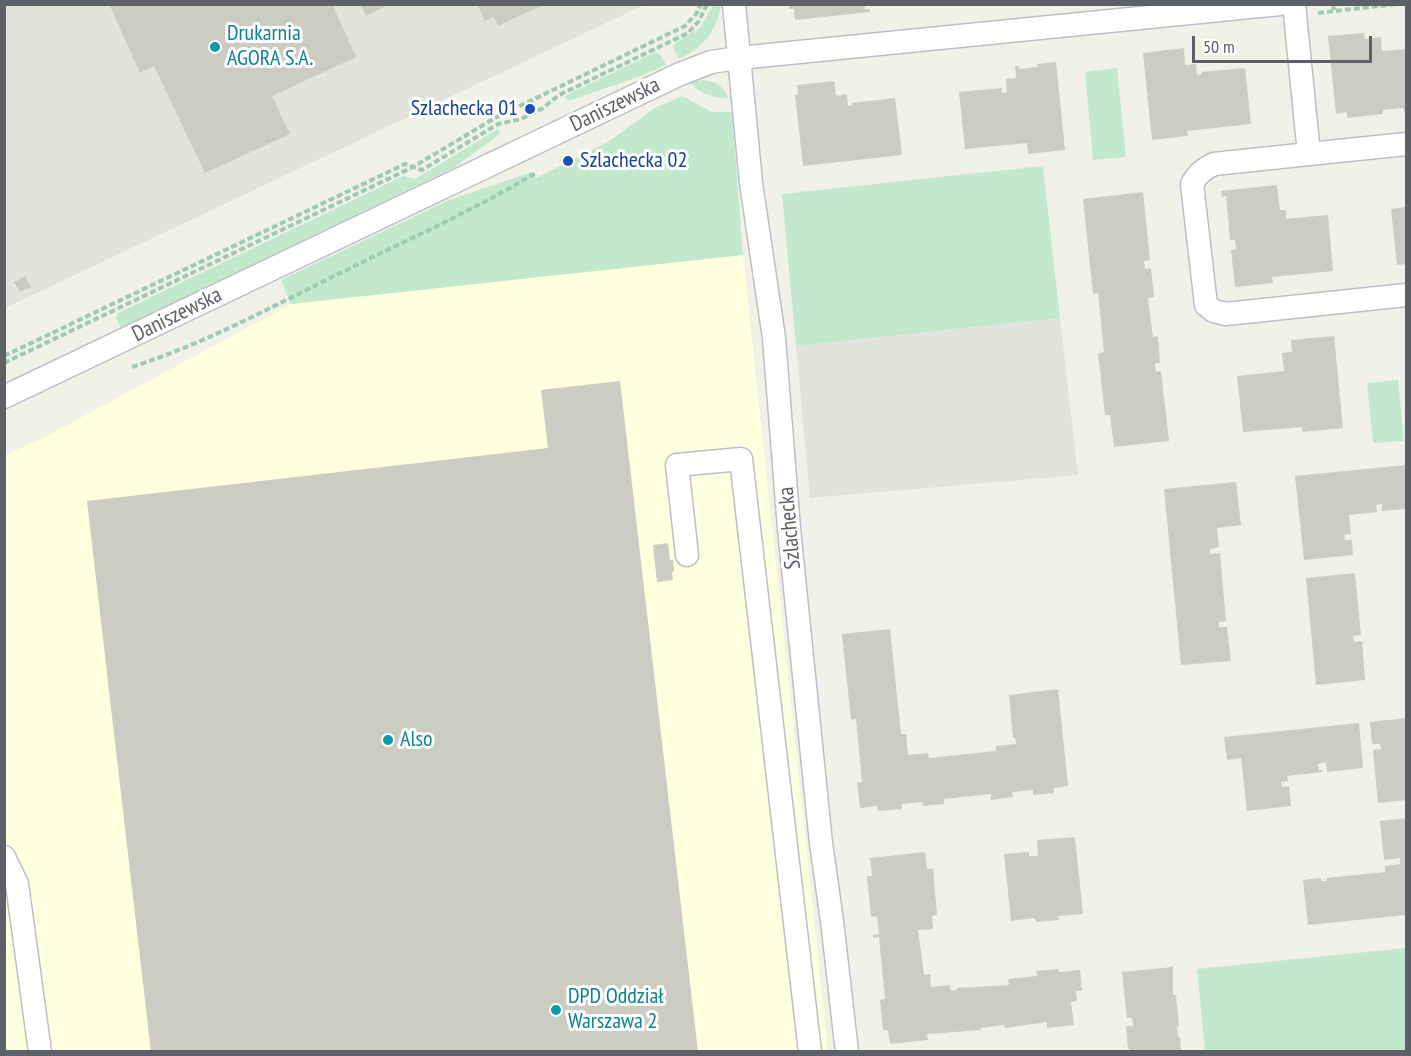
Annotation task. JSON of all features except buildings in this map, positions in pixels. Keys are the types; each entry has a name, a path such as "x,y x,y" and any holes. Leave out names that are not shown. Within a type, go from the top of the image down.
{"street":[{"name":"Szlachecka","path":"734,4 751,183 774,338 789,529 820,832 847,1052"},
{"name":"Daniszewska","path":"4,398 680,74 711,62 1280,4"},
{"path":"1294,4 1309,154"},
{"path":"1407,144 1214,164 1202,170 1192,184 1206,305 1214,311 1226,315 1407,295"},
{"path":"687,555 677,465 741,459 810,1052"},
{"path":"4,857 17,884 40,1052"}],"path":[{"path":"4,363 413,167 495,118 685,26 696,14 700,4"},
{"path":"4,356 405,164 422,170 498,124 521,119 543,108 559,95 688,33 699,21 706,4"},
{"path":"1333,4 1334,11 1398,4"},
{"path":"132,366 171,354 284,301 446,221 536,173"}],"shaded area":[{"path":"5,5 644,5 5,308"},
{"path":"713,5 721,5 716,23 708,38 695,50 679,59 673,47 675,43 700,28"},
{"path":"656,52 660,54 666,65 568,101 565,96"},
{"path":"1117,68 1126,157 1093,160 1085,72"},
{"path":"701,80 718,84 729,98 708,95 690,83"},
{"path":"682,96 712,112 732,112 743,255 291,304 281,280 449,200 532,172 536,178 608,142 655,108"},
{"path":"498,129 500,134 453,168 121,328 116,318 118,313 403,176 415,179"},
{"path":"1043,166 1060,318 796,346 782,194"},
{"path":"743,255 828,1051 5,1052 5,455 45,437 291,304"},
{"path":"1060,318 1078,475 810,498 796,346"},
{"path":"1398,380 1404,441 1373,443 1367,383"},
{"path":"1406,948 1406,1051 1205,1051 1197,969"}],"place":[{"name":"Drukarnia AGORA S.A.","path":"215,47"},
{"name":"Szlachecka 01","path":"530,109"},
{"name":"Szlachecka 02","path":"568,161"},
{"name":"Also","path":"388,740"},
{"name":"DPD Oddział Warszawa 2","path":"556,1010"}]}
